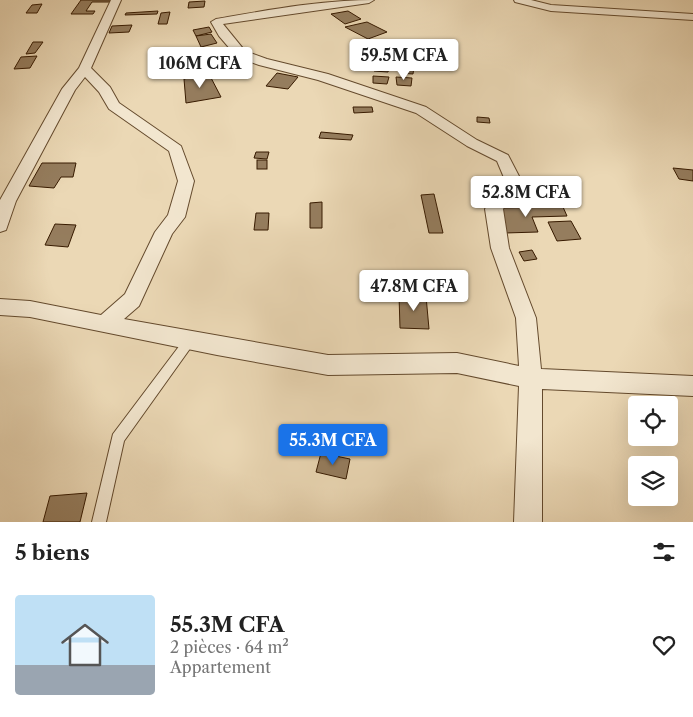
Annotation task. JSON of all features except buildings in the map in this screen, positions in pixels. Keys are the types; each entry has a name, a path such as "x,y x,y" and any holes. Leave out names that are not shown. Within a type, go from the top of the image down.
{"street":[{"path":"0,226 8,202 38,145 69,89 85,70 116,0"},
{"path":"369,0 216,22 223,34 241,54 263,62 323,77 421,110 472,143 503,158 513,180 494,209 500,248 526,318 531,378 528,522"},
{"path":"519,0 550,8 693,17"},
{"path":"85,70 105,90 114,106 176,149 186,181 176,217 164,232 132,300 105,324"},
{"path":"0,307 30,309 328,365 457,363 531,378 693,386"}],"lane":[{"path":"99,522 118,438 190,340"}]}
